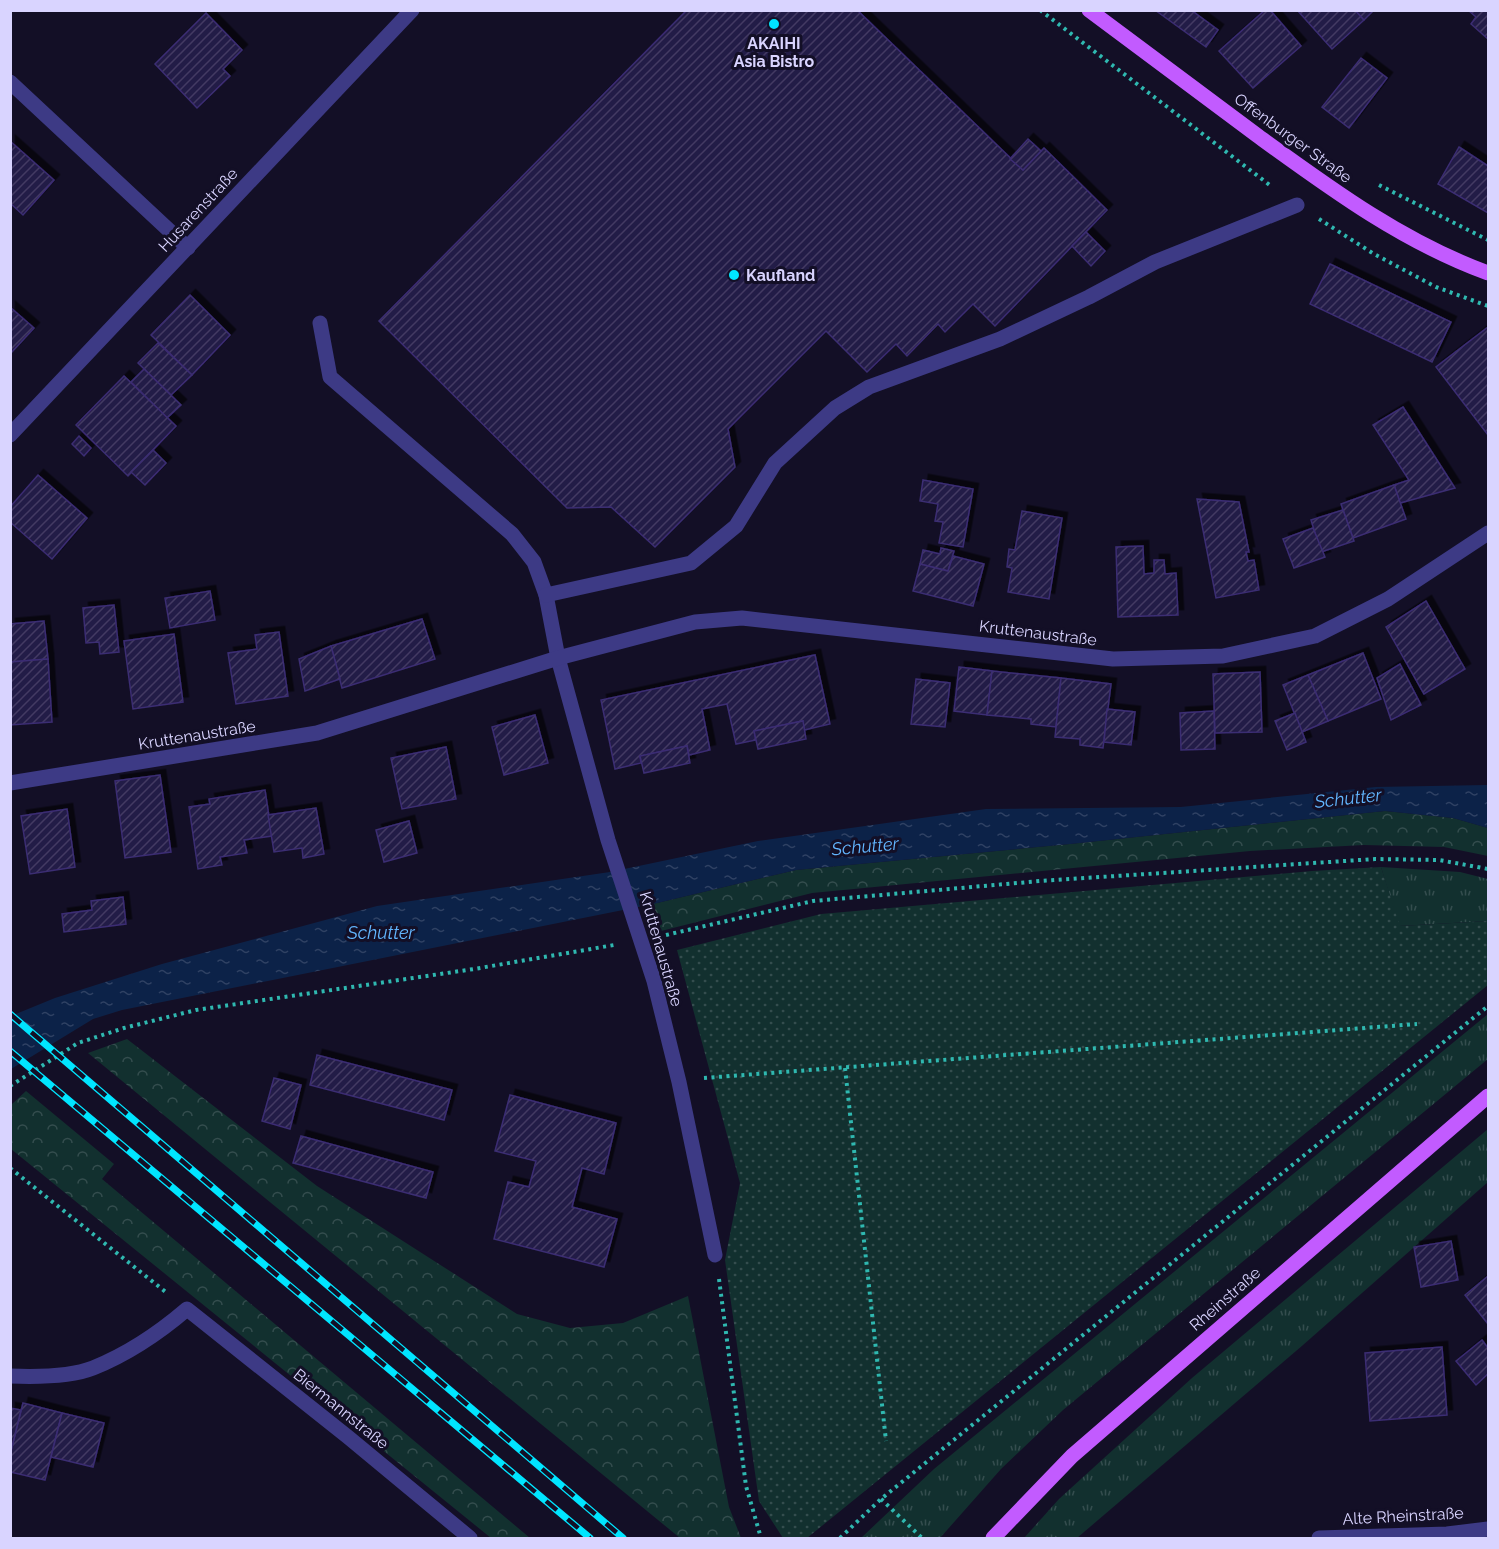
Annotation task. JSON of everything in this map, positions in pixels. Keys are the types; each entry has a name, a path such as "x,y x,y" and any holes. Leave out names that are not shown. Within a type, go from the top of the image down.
{"main road":[{"name":"Offenburger Straße","path":"1089,10 1333,191 1393,229 1452,260 1488,273"},
{"name":"Rheinstraße","path":"993,1539 1072,1456 1488,1096"}],"street":[{"name":"Husarenstraße","path":"10,435 412,10"},
{"path":"10,82 188,248"},
{"path":"546,596 691,563 736,526 775,463 835,408 869,387 1000,339 1089,297 1155,262 1296,205"},
{"path":"320,323 330,377 512,534 534,562 546,596 558,658"},
{"name":"Kruttenaustraße","path":"10,783 317,733 558,658 695,622 742,618 1113,659 1223,656 1315,636 1388,599 1488,533"},
{"name":"Kruttenaustraße","path":"558,658 608,840 642,940 679,1082 715,1255"},
{"path":"10,1376 43,1377 92,1369 147,1340 187,1309"},
{"name":"Biermannstraße","path":"187,1309 348,1437 470,1539"},
{"name":"Alte Rheinstraße","path":"1319,1539 1447,1534 1488,1529"}],"path":[{"path":"1373,182 1488,240"},
{"path":"10,1086 78,1043 124,1028 196,1010 474,969 642,940 813,901 1029,882 1375,859 1439,860 1488,869"},
{"path":"840,1539 881,1499 1488,1006"},
{"path":"679,1082 711,1077 1418,1024"},
{"path":"845,1068 886,1441"},
{"path":"10,1168 187,1309"},
{"path":"715,1255 746,1486 761,1539"},
{"path":"881,1499 922,1539"}],"green space":[{"path":"1385,811 1453,818 1488,828 1488,856 1444,847 1364,845 1250,851 812,893 661,931 653,904 796,870"},
{"path":"1381,867 1460,872 1488,879 1488,921 1399,926"},
{"path":"1381,867 1400,926 1488,921 1488,985 807,1538 783,1538 759,1501 725,1260 740,1183 677,950 821,914"},
{"path":"1488,1014 1488,1059 1063,1410 1001,1469 940,1538 861,1538 934,1469"},
{"path":"127,1039 317,1186 517,1314 570,1328 623,1323 688,1296 729,1507 741,1538 680,1538 88,1053"},
{"path":"26,1091 114,1164 102,1179 530,1538 491,1538 11,1149 11,1105"},
{"path":"1488,1129 1488,1182 1303,1345 1077,1538 1024,1538 1059,1499 1192,1378"}],"water":[{"name":"Schutter","path":"1488,785 1488,828 1453,818 1385,811 796,870 653,904 122,1010 93,1019 11,1069 11,1016 55,998 162,964 377,906 610,872 758,841 986,809 1181,807 1376,787"}],"building":[{"name":"Kaufland","path":"687,10 857,10 1023,170 1044,148 1107,210 995,326 973,304 945,332 938,324 907,356 896,344 867,372 826,331 728,429 735,467 655,547 611,507 567,508 379,321"},
{"path":"1155,10 1191,10 1218,30 1206,47"},
{"path":"1265,10 1270,10 1301,46 1253,88 1219,51"},
{"path":"1297,10 1355,10 1364,20 1332,49"},
{"path":"1355,10 1374,10 1364,20"},
{"path":"1468,10 1488,10 1488,39 1471,24 1476,17"},
{"path":"206,13 242,50 223,69 230,76 197,108 155,64"},
{"path":"1361,58 1387,78 1349,128 1322,107"},
{"path":"1028,139 1041,151 1023,170 1010,159"},
{"path":"10,141 54,180 23,215 10,203"},
{"path":"1459,147 1488,166 1488,213 1438,184"},
{"path":"1086,232 1105,251 1091,266 1072,246"},
{"path":"1330,264 1451,322 1432,362 1310,304"},
{"path":"190,295 230,335 192,375 151,335"},
{"path":"10,307 34,328 10,354"},
{"path":"1488,327 1488,435 1436,367"},
{"path":"158,343 192,375 171,395 138,363"},
{"path":"144,369 181,405 167,418 131,382"},
{"path":"124,376 176,426 128,476 76,425"},
{"path":"1403,407 1455,488 1400,503 1394,485 1409,480 1373,425"},
{"path":"79,436 91,448 84,456 72,444"},
{"path":"153,450 166,463 145,485 131,472"},
{"path":"38,475 87,518 52,559 10,522 10,507"},
{"path":"923,480 973,489 963,547 939,543 943,522 935,521 938,504 920,501"},
{"path":"1394,485 1406,519 1353,538 1341,504"},
{"path":"1197,499 1239,502 1249,552 1246,552 1248,561 1254,560 1259,590 1216,598"},
{"path":"1343,510 1354,541 1321,552 1311,520"},
{"path":"1022,511 1062,518 1049,599 1008,592 1012,568 1007,567 1009,549 1015,550"},
{"path":"1313,528 1325,557 1294,568 1283,539"},
{"path":"1143,546 1144,574 1154,573 1154,560 1164,560 1165,574 1176,573 1178,615 1118,617 1116,547"},
{"path":"941,548 954,551 948,571 920,564 923,550 940,554"},
{"path":"953,556 984,564 973,606 913,591 920,564 948,571"},
{"path":"210,591 215,620 170,628 165,598"},
{"path":"1426,601 1465,669 1424,694 1386,627"},
{"path":"114,605 119,652 100,654 99,642 86,643 83,608"},
{"path":"422,619 435,659 342,688 331,646"},
{"path":"44,621 48,659 10,662 10,624"},
{"path":"279,632 288,696 236,704 228,653 257,649 255,635"},
{"path":"174,634 183,702 133,709 124,641"},
{"path":"331,646 340,679 305,691 299,659"},
{"path":"1363,653 1381,699 1328,721 1308,675"},
{"path":"815,655 830,724 804,730 803,721 754,731 756,740 736,744 727,704 702,709 710,750 689,755 687,746 640,756 641,763 615,769 601,700"},
{"path":"48,659 52,722 10,725 10,662"},
{"path":"1400,664 1421,705 1391,720 1377,678"},
{"path":"959,667 992,671 987,715 954,711"},
{"path":"992,671 1061,678 1056,727 1031,724 1031,719 987,715"},
{"path":"1260,672 1262,732 1215,733 1213,674"},
{"path":"1308,675 1328,721 1302,732 1283,685"},
{"path":"1061,678 1111,684 1103,748 1080,745 1080,739 1055,737"},
{"path":"916,679 950,683 945,727 911,724"},
{"path":"1107,709 1135,712 1131,745 1104,742"},
{"path":"1214,711 1215,749 1181,750 1180,713"},
{"path":"1295,713 1306,742 1287,750 1275,721"},
{"path":"535,715 548,763 504,775 492,727"},
{"path":"803,721 806,739 758,749 754,731"},
{"path":"687,746 690,763 644,773 640,756"},
{"path":"446,747 456,799 402,809 391,758"},
{"path":"160,775 171,852 125,858 115,781"},
{"path":"265,790 272,836 244,840 247,853 220,857 222,865 198,869 189,807 210,804 209,799"},
{"path":"316,808 324,854 303,858 302,848 274,852 268,815"},
{"path":"67,809 75,867 30,874 21,816"},
{"path":"409,821 417,853 384,862 376,830"},
{"path":"123,897 126,924 64,932 62,914 92,910 91,901"},
{"path":"317,1055 452,1090 444,1120 310,1085"},
{"path":"274,1078 301,1085 290,1129 262,1121"},
{"path":"510,1095 616,1123 604,1174 582,1168 572,1207 617,1219 604,1267 494,1239 508,1182 529,1187 536,1161 495,1151"},
{"path":"301,1136 433,1172 426,1198 293,1163"},
{"path":"1451,1241 1458,1280 1421,1287 1414,1247"},
{"path":"1488,1276 1488,1324 1465,1295"},
{"path":"1482,1340 1488,1348 1488,1374 1476,1385 1456,1361"},
{"path":"1442,1347 1447,1415 1370,1421 1365,1353"},
{"path":"23,1403 62,1413 45,1480 10,1472 10,1455"},
{"path":"10,1408 21,1410 10,1455"},
{"path":"62,1413 104,1423 93,1467 51,1457"}],"railway":[{"path":"10,1014 623,1538"},
{"path":"10,1051 590,1538"}],"place":[{"name":"AKAIHI Asia Bistro","path":"774,24"},
{"name":"Kaufland","path":"734,275"}]}
